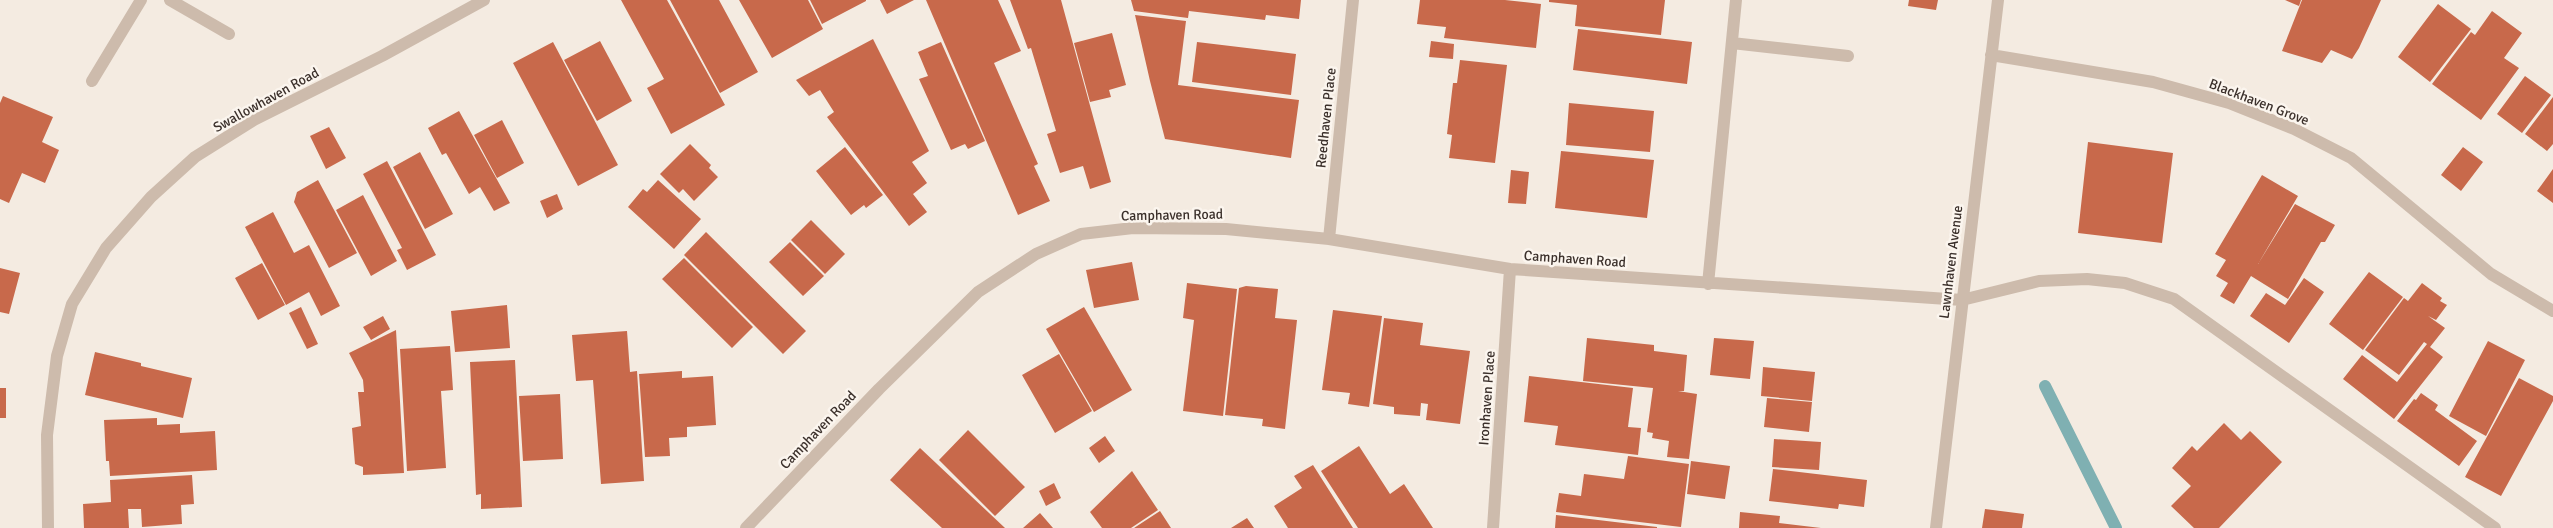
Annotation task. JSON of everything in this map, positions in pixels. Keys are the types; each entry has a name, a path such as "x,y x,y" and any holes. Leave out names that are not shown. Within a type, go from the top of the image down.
{"street":[{"path":"92,81 141,0"},
{"path":"170,0 229,34"},
{"name":"Swallowhaven Road","path":"48,528 47,435 57,356 72,304 106,248 150,197 195,158 254,120 382,56 484,0"},
{"name":"Reedhaven Place","path":"1329,239 1353,0"},
{"path":"1708,284 1736,0"},
{"name":"Lawnhaven Avenue","path":"1936,528 1998,0"},
{"path":"1732,43 1848,56"},
{"name":"Blackhaven Grove","path":"1991,55 2153,82 2229,103 2294,129 2351,158 2491,274 2553,311"},
{"name":"Camphaven Road","path":"746,528 878,389 978,292 1036,254 1081,234 1133,228 1226,229 1329,239 1510,269 1962,300 2039,281 2087,279 2125,283 2174,299 2495,528"},
{"name":"Ironhaven Place","path":"1493,528 1510,269"}],"building":[{"path":"621,0 667,0 725,105 671,134 647,88 664,79"},
{"path":"670,0 719,0 758,72 720,93"},
{"path":"739,0 808,0 823,29 772,58"},
{"path":"810,0 866,0 866,1 822,24"},
{"path":"880,0 914,0 887,14"},
{"path":"926,0 998,0 1021,51 994,63 1038,164 1034,166 1050,201 1018,215"},
{"path":"1010,0 1061,0 1111,182 1090,189 1083,166 1060,173 1047,134 1056,131 1031,48 1028,49"},
{"path":"1131,0 1301,0 1299,19 1266,15 1265,20 1189,11 1188,18 1134,11"},
{"path":"1420,0 1505,0 1541,4 1536,48 1444,38 1446,27 1417,24"},
{"path":"1549,0 1665,0 1661,35 1575,26 1577,5 1549,2"},
{"path":"1909,0 1938,0 1936,10 1908,6"},
{"path":"2285,0 2301,0 2299,6"},
{"path":"2302,0 2381,0 2352,59 2331,50 2322,63 2282,51"},
{"path":"2438,4 2471,29 2430,82 2398,57"},
{"path":"2492,11 2522,33 2504,58 2519,68 2481,120 2432,84 2471,32 2475,35"},
{"path":"1135,15 1186,21 1178,85 1299,100 1291,158 1165,139"},
{"path":"1578,29 1692,42 1687,84 1573,70"},
{"path":"1112,33 1126,85 1109,90 1111,97 1090,102 1074,43"},
{"path":"873,39 929,151 912,162 927,183 913,194 927,212 909,226 827,117 834,112 820,90 809,96 796,80"},
{"path":"600,41 632,101 597,121 564,60"},
{"path":"1431,41 1454,44 1453,59 1429,57"},
{"path":"553,42 618,165 578,186 513,63"},
{"path":"941,42 985,141 968,149 965,144 951,150 919,79 928,76 918,52"},
{"path":"1197,42 1296,54 1291,95 1192,82"},
{"path":"1460,60 1507,65 1495,163 1449,158 1452,135 1447,134 1453,83 1457,83"},
{"path":"2525,76 2551,95 2522,133 2497,114"},
{"path":"3,96 53,117 42,142 59,150 45,183 22,173 9,203 0,199 0,103"},
{"path":"2553,97 2553,144 2547,151 2525,134"},
{"path":"1569,103 1654,111 1650,152 1566,145"},
{"path":"459,111 510,203 494,211 480,187 469,194 446,153 442,155 428,128"},
{"path":"502,120 524,163 497,178 474,135"},
{"path":"329,127 346,158 326,169 310,136"},
{"path":"2088,142 2173,153 2162,243 2078,233"},
{"path":"690,144 711,165 709,168 718,177 694,201 683,189 679,193 660,174"},
{"path":"845,147 883,195 866,208 864,205 851,215 816,171"},
{"path":"2463,147 2483,162 2461,191 2441,175"},
{"path":"1561,151 1654,160 1647,218 1555,208"},
{"path":"420,152 453,214 425,229 393,167"},
{"path":"387,161 436,255 407,270 397,250 402,248 363,174"},
{"path":"2553,169 2553,203 2537,191"},
{"path":"1511,170 1529,172 1526,204 1508,203"},
{"path":"2262,175 2298,196 2258,264 2295,204 2335,225 2325,242 2321,242 2288,299 2251,276 2234,304 2220,296 2228,283 2216,276 2226,260 2215,254"},
{"path":"318,180 357,253 329,268 294,202 297,192"},
{"path":"658,180 701,219 674,249 628,207 643,189 647,192"},
{"path":"557,194 563,209 547,218 540,201"},
{"path":"363,195 397,261 371,276 336,210"},
{"path":"273,212 294,253 309,245 340,306 321,316 309,292 286,305 245,227"},
{"path":"811,220 845,254 825,274 791,240"},
{"path":"706,232 806,331 783,354 684,255"},
{"path":"790,242 824,276 803,296 769,262"},
{"path":"684,258 753,327 732,348 662,279"},
{"path":"1132,262 1139,300 1094,308 1086,270"},
{"path":"262,263 285,305 258,320 235,278"},
{"path":"0,268 20,273 9,314 0,312"},
{"path":"2369,272 2403,297 2363,350 2329,324"},
{"path":"2304,278 2324,292 2289,343 2250,316 2266,293 2285,305"},
{"path":"1187,283 1237,289 1223,416 1183,411 1194,320 1183,318"},
{"path":"2422,283 2442,298 2440,301 2447,305 2436,320 2428,316 2445,328 2430,347 2443,357 2394,419 2343,379 2362,355 2397,382 2427,344 2424,342 2399,375 2365,350 2404,298 2408,301"},
{"path":"1246,286 1278,289 1275,318 1297,320 1285,429 1262,426 1263,419 1225,415 1239,288"},
{"path":"507,305 510,348 455,352 451,311"},
{"path":"301,307 318,344 307,349 289,313"},
{"path":"1084,307 1132,390 1094,412 1046,329"},
{"path":"1333,310 1382,316 1369,407 1348,404 1350,393 1322,390"},
{"path":"383,316 390,329 371,340 363,327"},
{"path":"1384,318 1423,323 1420,345 1470,351 1460,424 1426,420 1428,404 1421,403 1420,416 1394,414 1394,407 1373,404"},
{"path":"396,330 404,473 363,475 363,467 355,464 352,428 361,426 358,392 364,392 363,380 349,353"},
{"path":"627,331 630,372 637,371 644,481 601,484 593,380 576,381 572,335"},
{"path":"1587,338 1654,345 1654,351 1687,355 1684,391 1678,391 1697,394 1689,459 1667,457 1669,441 1652,438 1653,433 1647,432 1653,388 1583,381"},
{"path":"1714,338 1754,341 1750,379 1710,375"},
{"path":"2488,341 2525,360 2486,436 2449,416"},
{"path":"450,346 453,390 441,391 446,468 407,471 400,349"},
{"path":"95,352 141,363 141,366 192,378 183,418 85,395"},
{"path":"1059,354 1092,411 1055,433 1022,375"},
{"path":"515,360 522,507 481,509 481,494 476,495 470,362"},
{"path":"1763,367 1815,372 1812,401 1761,396"},
{"path":"682,371 682,378 713,376 716,425 687,427 687,437 669,438 670,456 645,457 639,374"},
{"path":"1529,376 1633,388 1628,427 1641,428 1638,455 1555,445 1558,426 1524,422"},
{"path":"2519,378 2553,396 2553,401 2501,496 2465,477"},
{"path":"0,388 6,388 6,418 0,418"},
{"path":"2421,393 2438,405 2435,410 2477,441 2459,466 2397,421"},
{"path":"560,394 563,459 523,461 519,396"},
{"path":"1767,398 1812,402 1809,432 1764,427"},
{"path":"157,418 157,425 180,424 180,433 215,431 217,470 110,476 109,461 106,461 104,420"},
{"path":"2224,423 2241,440 2250,431 2282,462 2219,528 2194,528 2171,506 2191,486 2172,468 2192,446 2197,451"},
{"path":"968,430 1025,487 995,516 939,460"},
{"path":"1105,436 1115,451 1099,463 1089,448"},
{"path":"1774,439 1821,442 1819,470 1772,467"},
{"path":"1359,446 1390,494 1404,484 1433,528 1358,528 1321,471"},
{"path":"920,448 1005,528 942,528 890,480"},
{"path":"1628,456 1689,464 1681,527 1556,512 1559,493 1581,496 1584,474 1624,479"},
{"path":"1691,461 1730,466 1725,499 1687,494"},
{"path":"1313,465 1353,528 1288,528 1274,506 1302,488 1294,476"},
{"path":"1773,469 1867,480 1864,507 1839,504 1838,509 1769,501"},
{"path":"1132,471 1158,510 1131,528 1102,528 1090,512"},
{"path":"192,475 194,504 181,505 182,524 142,527 141,509 128,509 129,528 84,528 83,504 111,502 110,480"},
{"path":"1054,483 1061,498 1046,506 1039,491"},
{"path":"1985,509 2024,514 2022,528 1982,528"},
{"path":"1160,511 1171,528 1134,528"},
{"path":"1740,512 1780,516 1779,523 1821,528 1739,528"},
{"path":"1040,513 1053,528 1023,528"},
{"path":"1556,515 1657,527 1657,528 1555,528"},
{"path":"1247,518 1254,528 1231,528"}],"waterway":[{"path":"2045,386 2116,528"}]}
